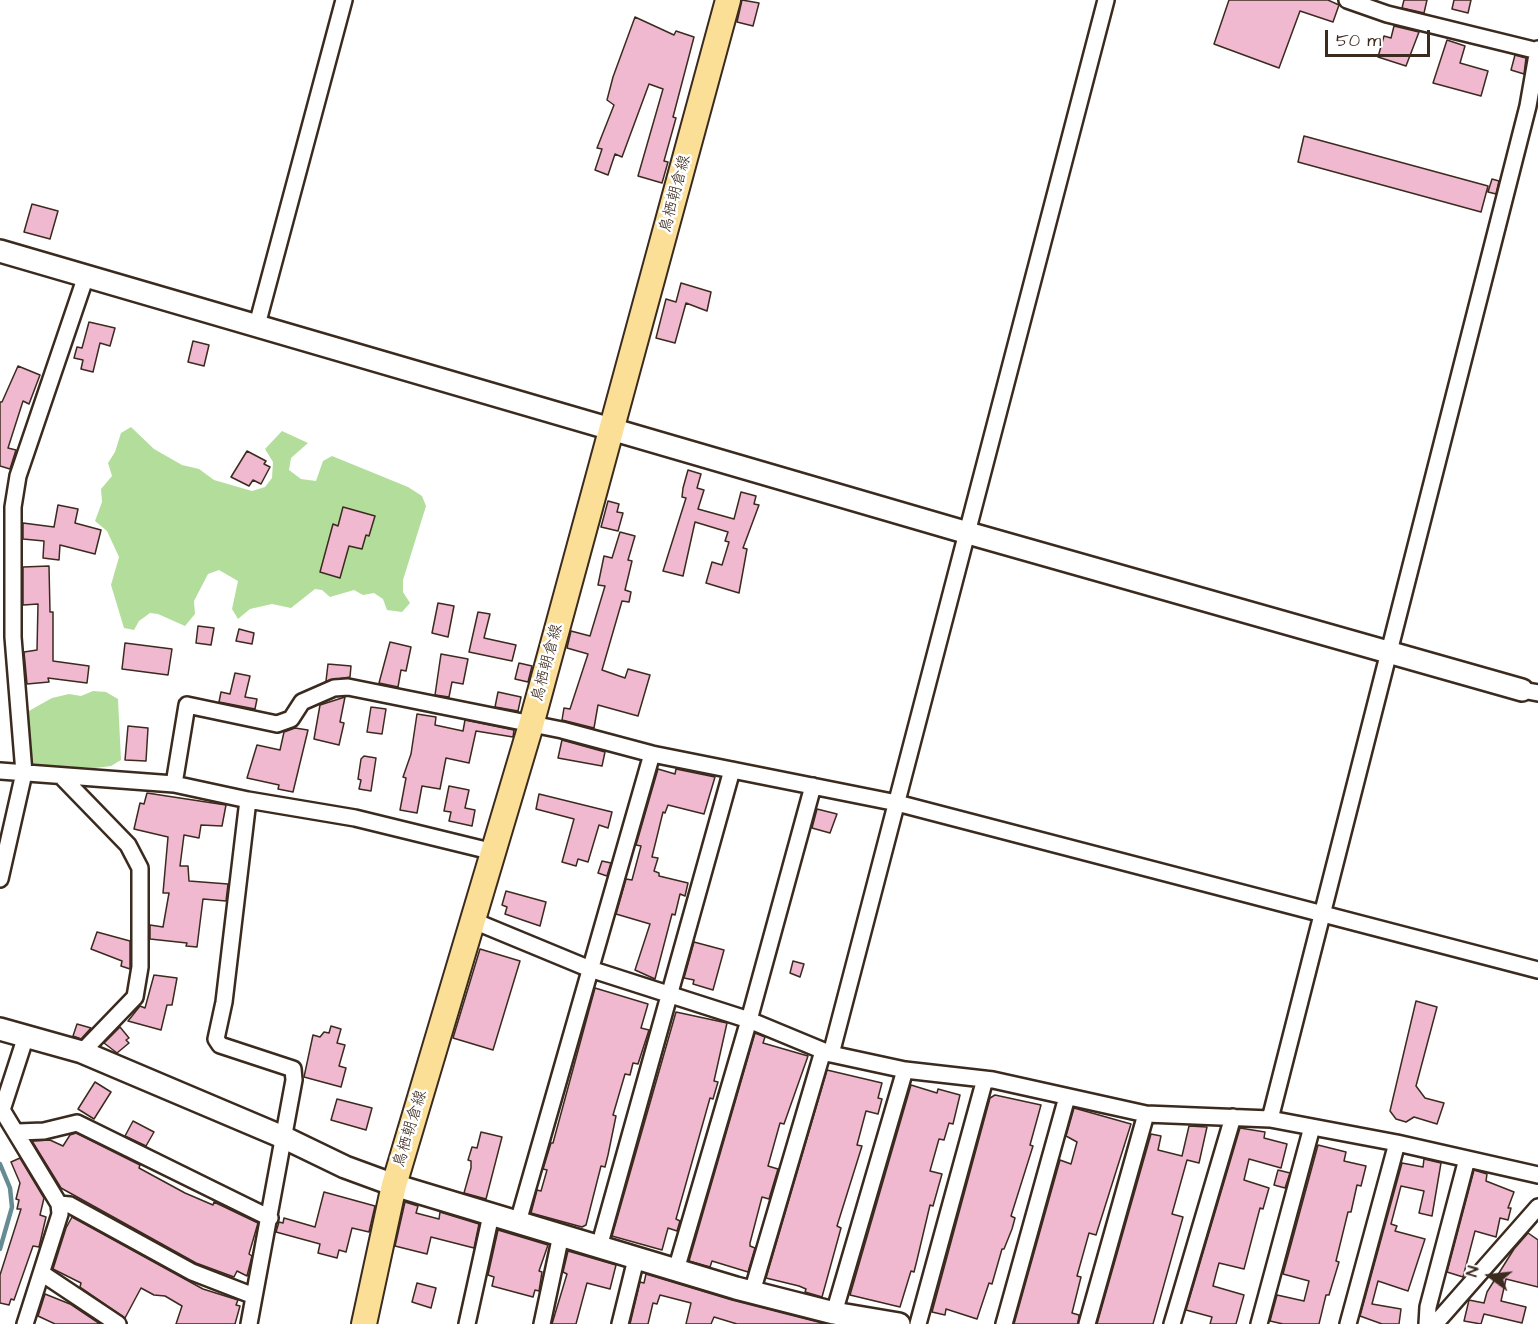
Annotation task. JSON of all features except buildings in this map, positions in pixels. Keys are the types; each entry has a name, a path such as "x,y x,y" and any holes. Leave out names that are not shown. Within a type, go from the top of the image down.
{"main road":[{"name":"鳥栖朝倉線","path":"363,1324 394,1185 531,725 728,0"}],"street":[{"path":"257,325 344,0"},
{"path":"752,1292 827,1052 897,803 1106,0"},
{"path":"1270,1119 1528,106 1538,50 1387,14 1347,0"},
{"path":"0,251 968,533 1530,692"},
{"path":"0,879 24,773 14,637 13,507 18,476 86,276"},
{"path":"174,784 187,705 277,724 291,719 302,702 334,688 348,687 594,738 652,754 897,803 1538,970"},
{"path":"518,1222 652,754"},
{"path":"599,1247 671,996 732,770"},
{"path":"0,771 174,784 248,800 355,818 494,852"},
{"path":"62,777 128,845 140,868 140,967 135,997 82,1052"},
{"path":"676,1270 749,1020 813,786"},
{"path":"248,800 224,1002 216,1039 220,1045 293,1069 294,1080 249,1324"},
{"path":"474,921 590,969 749,1020 827,1052 905,1070 985,1079 1146,1114 1270,1119 1397,1143 1538,1175"},
{"path":"0,1029 82,1052 285,1138 345,1167 394,1185 752,1292 834,1313 894,1324"},
{"path":"24,1324 43,1274 60,1214 59,1204 18,1131 2,1110 26,1036"},
{"path":"834,1313 905,1070"},
{"path":"918,1324 985,1079"},
{"path":"1004,1324 1067,1097"},
{"path":"1087,1324 1146,1114"},
{"path":"1172,1324 1233,1117"},
{"path":"18,1131 44,1131 77,1123 270,1218"},
{"path":"1259,1324 1312,1127"},
{"path":"1348,1324 1397,1143"},
{"path":"1427,1324 1428,1307 1467,1159"},
{"path":"59,1204 70,1205 192,1272 254,1296"},
{"path":"1435,1324 1538,1207"},
{"path":"467,1324 491,1215"},
{"path":"542,1324 561,1235"},
{"path":"621,1324 636,1259"},
{"path":"43,1274 118,1324"}],"green space":[{"path":"131,427 154,449 182,465 199,469 214,480 252,491 265,487 272,478 273,462 265,449 282,431 308,443 291,458 289,470 301,479 316,481 323,461 332,456 408,487 422,496 426,506 403,580 403,592 410,603 402,612 387,610 383,599 374,593 363,595 354,590 330,597 322,590 315,589 291,608 272,604 250,609 238,619 232,609 238,581 219,570 208,574 194,601 195,614 185,626 158,614 150,613 139,621 134,630 124,628 111,585 119,557 107,531 95,521 102,502 101,489 112,476 108,463 115,452 121,433"},
{"path":"93,691 106,692 118,699 121,760 111,766 95,768 29,765 25,725 27,712 52,698 69,694 81,696"}],"waterway":[{"path":"0,1164 10,1188 12,1207 0,1249"}]}
